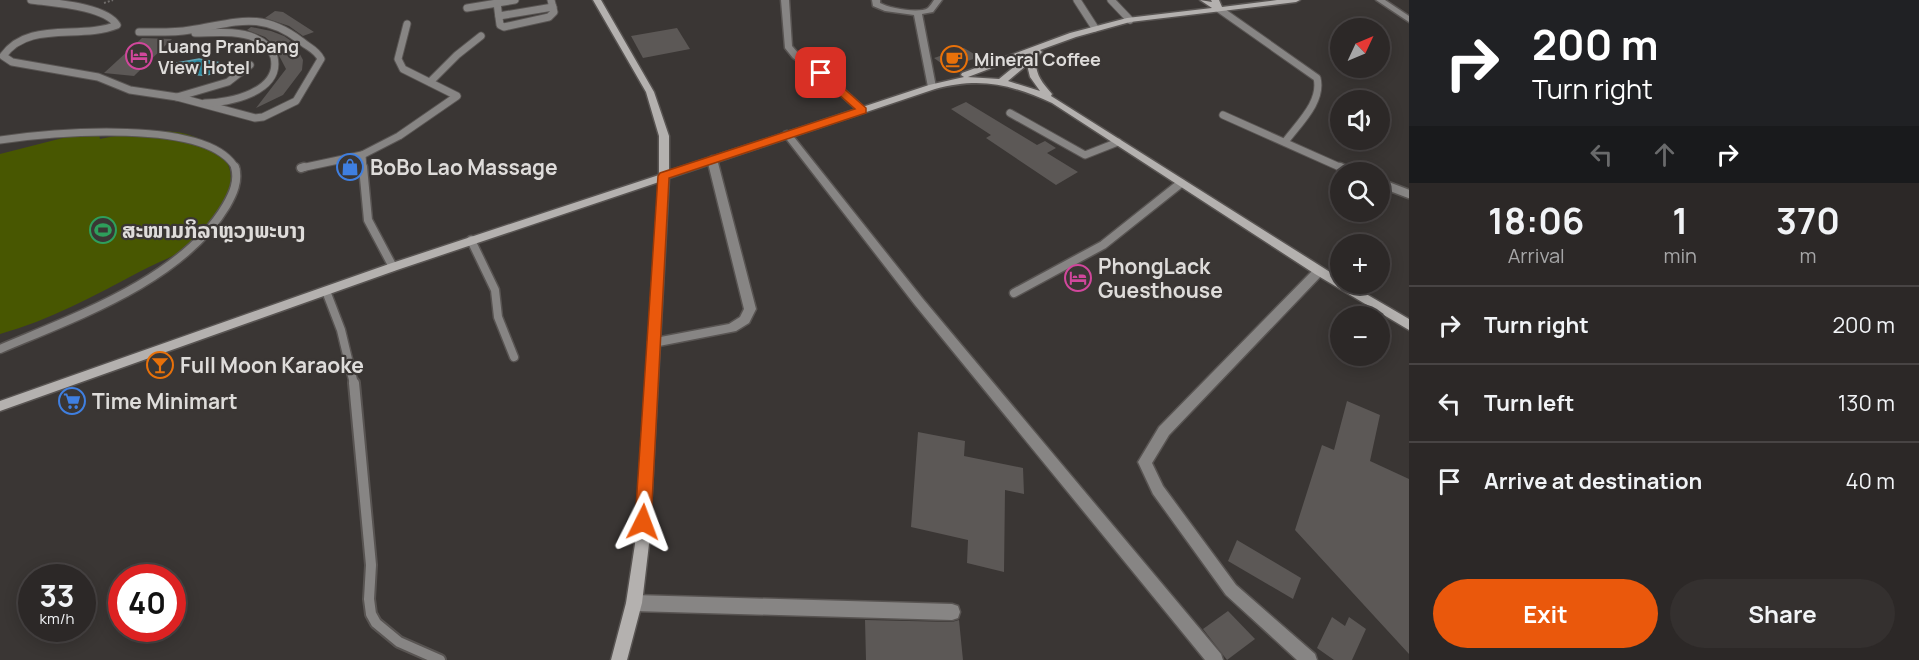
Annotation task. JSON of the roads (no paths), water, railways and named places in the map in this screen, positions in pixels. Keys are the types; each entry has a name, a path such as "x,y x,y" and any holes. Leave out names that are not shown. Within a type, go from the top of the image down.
{"main road":[{"path":"597,0 650,92 664,136 664,176 642,544 634,603 619,660"},
{"path":"1204,0 1219,9"},
{"path":"1215,0 1219,9"},
{"path":"0,406 471,240 953,80 1095,28 1130,20 1296,0"},
{"path":"996,80 1052,43"},
{"path":"996,80 1008,65 1052,43"},
{"path":"1032,56 1031,71 1035,82 1055,101"},
{"path":"953,80 996,80 1032,90 1055,101 1318,271 1409,326"}],"street":[{"path":"785,0 788,46 796,56 821,73 862,110"},
{"path":"876,0 876,4 885,9 918,13 930,10 938,0"},
{"path":"1380,0 1409,20"},
{"path":"918,13 932,87"},
{"path":"787,134 919,302 1215,660"},
{"path":"654,342 732,328 745,320 750,309 712,159"},
{"path":"1309,660 1231,590 1158,490 1144,462 1164,431 1318,271"},
{"path":"634,603 952,612"}],"lane":[{"path":"31,0 83,10 110,18 117,25 101,31 32,36 11,45 4,52 4,58 12,62 98,77 130,90 177,97 244,117 263,117 291,104 301,95 321,60 320,54 307,48 285,29 265,23 238,22 177,33"},
{"path":"467,8 515,0"},
{"path":"1077,0 1095,28"},
{"path":"1111,0 1130,20"},
{"path":"497,3 500,25 504,27 549,17 554,12 552,4 499,16"},
{"path":"1219,9 1317,78 1320,85 1317,97 1285,142"},
{"path":"302,168 362,155 399,136 457,96 403,69 398,59 407,24"},
{"path":"139,32 252,36 271,50 275,57 275,66 261,88 237,99 211,103 192,102"},
{"path":"430,82 457,55 481,36"},
{"path":"177,97 228,82 250,65"},
{"path":"1010,113 1084,155 1118,142"},
{"path":"1222,115 1330,162"},
{"path":"0,140 92,132 181,137 218,148 229,156 235,165 237,176 230,198 218,220 179,256 116,297 0,349"},
{"path":"362,155 368,220 393,267"},
{"path":"1014,293 1103,245 1181,183"},
{"path":"1390,187 1409,194"},
{"path":"471,240 495,290 498,317 514,357"},
{"path":"326,291 341,330 353,377 371,565 369,599 371,614 376,623 399,642 440,660"}],"water":[{"path":"199,59 221,63 225,68 207,75 200,75 176,68 177,63"}],"place":[{"name":"Luang Pranbang View Hotel","path":"139,56"},
{"name":"Mineral Coffee","path":"954,59"},
{"name":"BoBo Lao Massage","path":"350,167"},
{"name":"ສະໜາມກິລາຫຼວງພະບາງ","path":"103,230"},
{"name":"PhongLack Guesthouse","path":"1078,278"},
{"name":"Full Moon Karaoke","path":"160,365"},
{"name":"Time Minimart","path":"72,401"}]}
